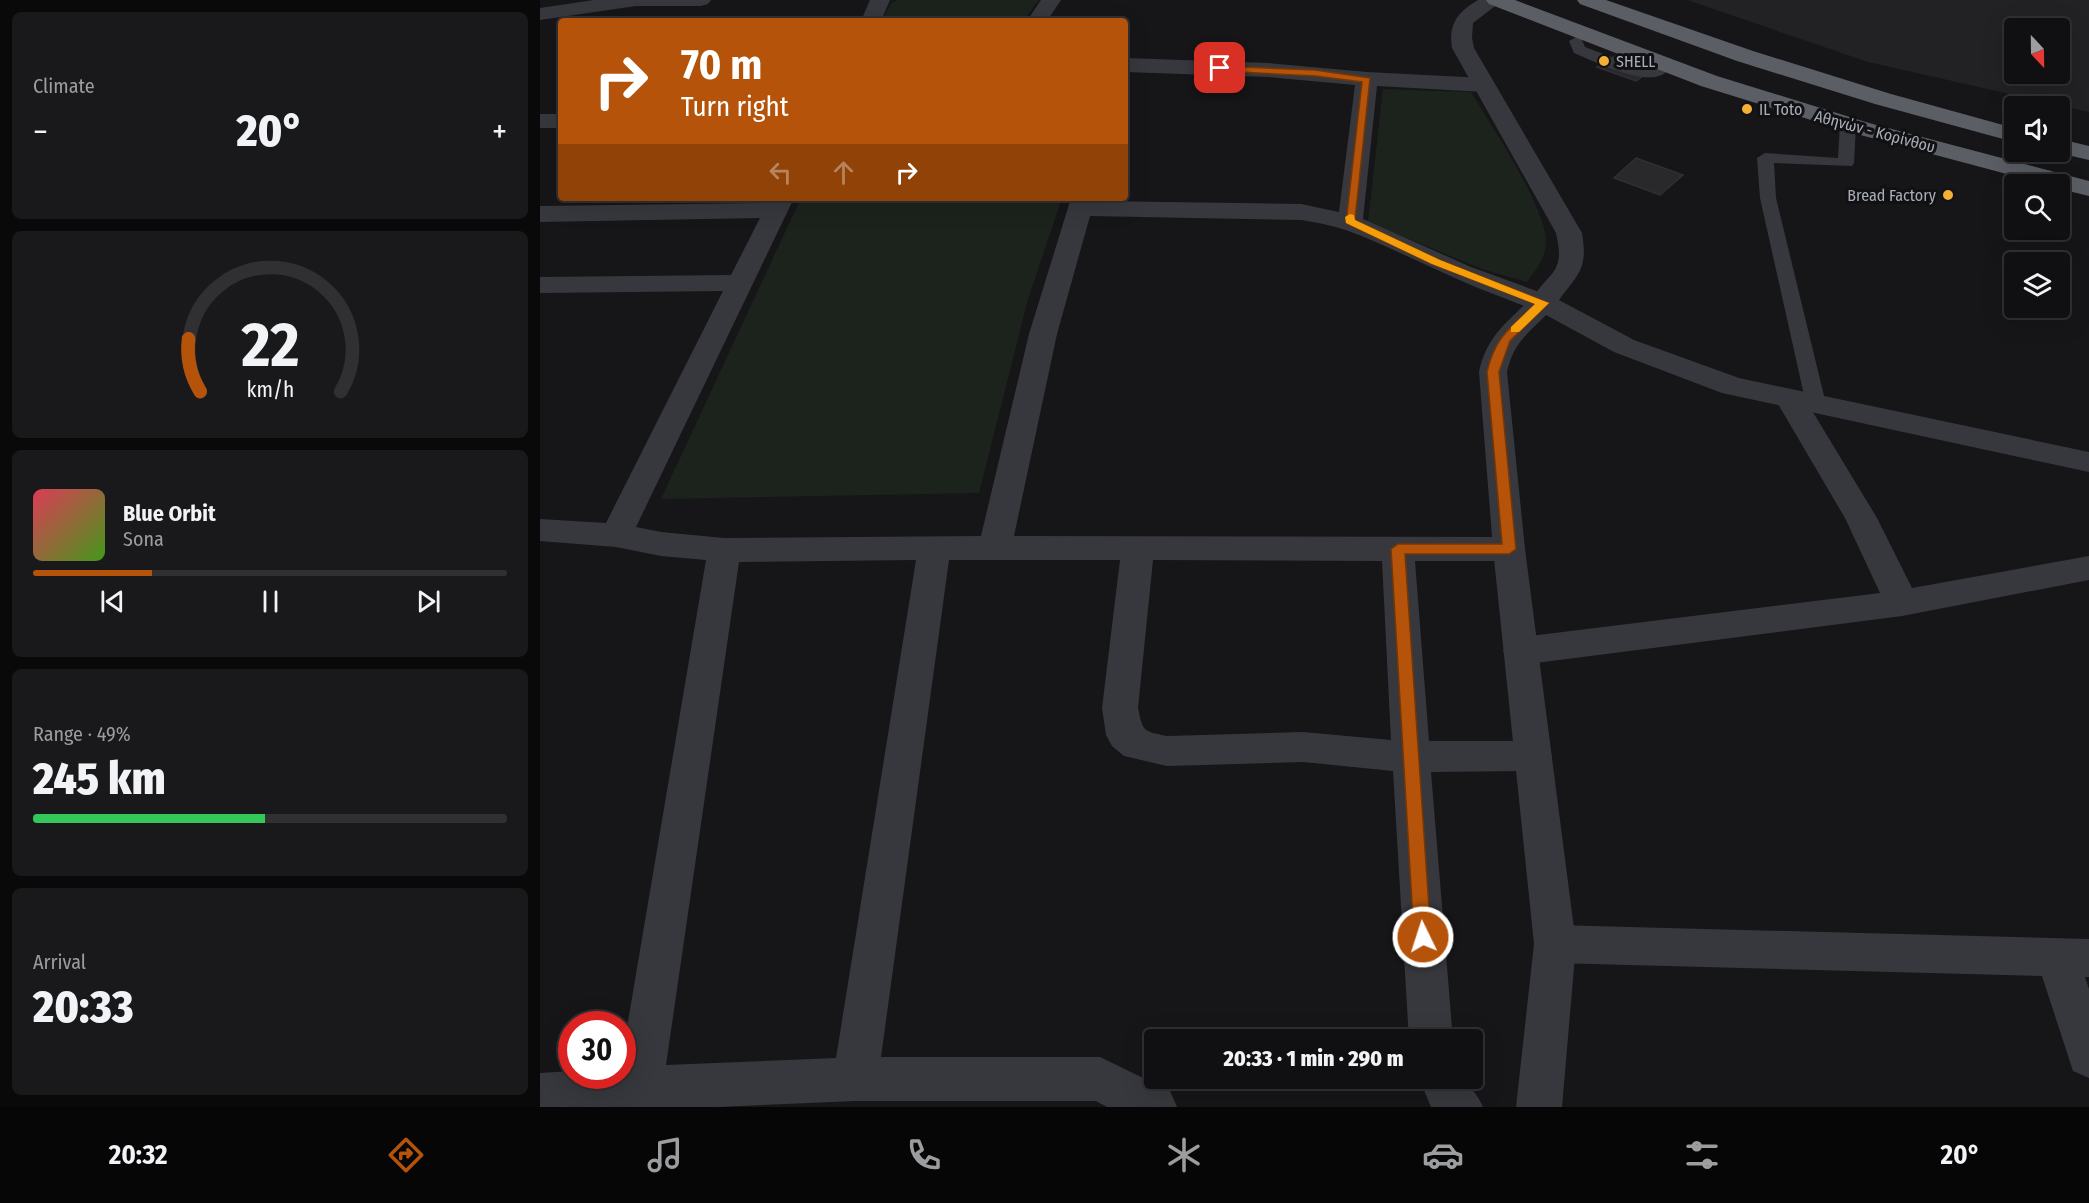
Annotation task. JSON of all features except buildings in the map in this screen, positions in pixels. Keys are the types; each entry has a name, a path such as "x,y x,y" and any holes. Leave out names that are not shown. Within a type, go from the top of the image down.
{"highway":[{"name":"Αθηνών - Κορίνθου","path":"1494,0 1709,81 1848,124 2089,189"},
{"name":"Αθηνών - Κορίνθου","path":"1587,0 1745,57 1883,99 2004,132"},
{"path":"2070,148 2089,153"}],"street":[{"path":"540,14 637,0 701,0"},
{"path":"686,18 701,0"},
{"path":"872,18 880,0"},
{"path":"1039,18 1051,0"},
{"path":"1494,0 1470,14 1461,24 1460,35 1463,48 1569,233 1572,252 1570,267 1543,303 1504,339 1496,357 1493,372 1509,549 1555,944 1539,1107"},
{"path":"1128,65 1268,70 1367,80 1484,85"},
{"path":"1350,221 1367,80"},
{"path":"540,121 558,121"},
{"path":"995,548 1043,334 1082,203 1328,215 1350,221 1436,262 1543,303 1624,346 1732,386 2089,462"},
{"path":"540,214 779,204 616,535"},
{"path":"540,285 740,283"},
{"path":"1803,402 1902,603"},
{"path":"540,530 616,535 661,544 724,550 1509,549"},
{"path":"1138,548 1120,708 1125,735 1137,745 1167,751 1303,747 1411,757 1533,756"},
{"path":"855,1079 934,549"},
{"path":"1398,549 1430,1029"},
{"path":"640,1088 724,550"},
{"path":"1521,651 1902,603 2089,568"},
{"path":"1555,944 2073,958 2089,1056"},
{"path":"540,1096 640,1088 855,1079 1100,1079 1154,1107"},
{"path":"1446,1089 1452,1101 1460,1107"}],"lane":[{"path":"1576,41 1579,50 1636,72 1660,71"},
{"path":"1803,402 1768,198 1766,158 1846,163 1848,124"}],"shaded area":[{"path":"898,0 1039,0 1025,18 884,18 891,3"},
{"path":"1687,0 2089,0 2089,112 2070,108 2070,96 2018,96 1868,62"},
{"path":"1383,89 1471,92 1516,166 1544,226 1546,241 1544,253 1527,282 1482,269 1368,222"},
{"path":"800,201 1061,201 1028,299 979,493 661,499"}],"slow traffic":[{"path":"1350,217 1350,221 1436,262 1543,303 1515,330"}],"place":[{"name":"SHELL","path":"1604,61"},
{"name":"IL Toto","path":"1747,109"},
{"name":"Bread Factory","path":"1948,195"}],"route":[{"path":"1220,68 1315,73 1367,80 1350,221 1464,274 1543,303 1504,339 1496,357 1493,372 1509,549 1398,549 1423,937"}]}
